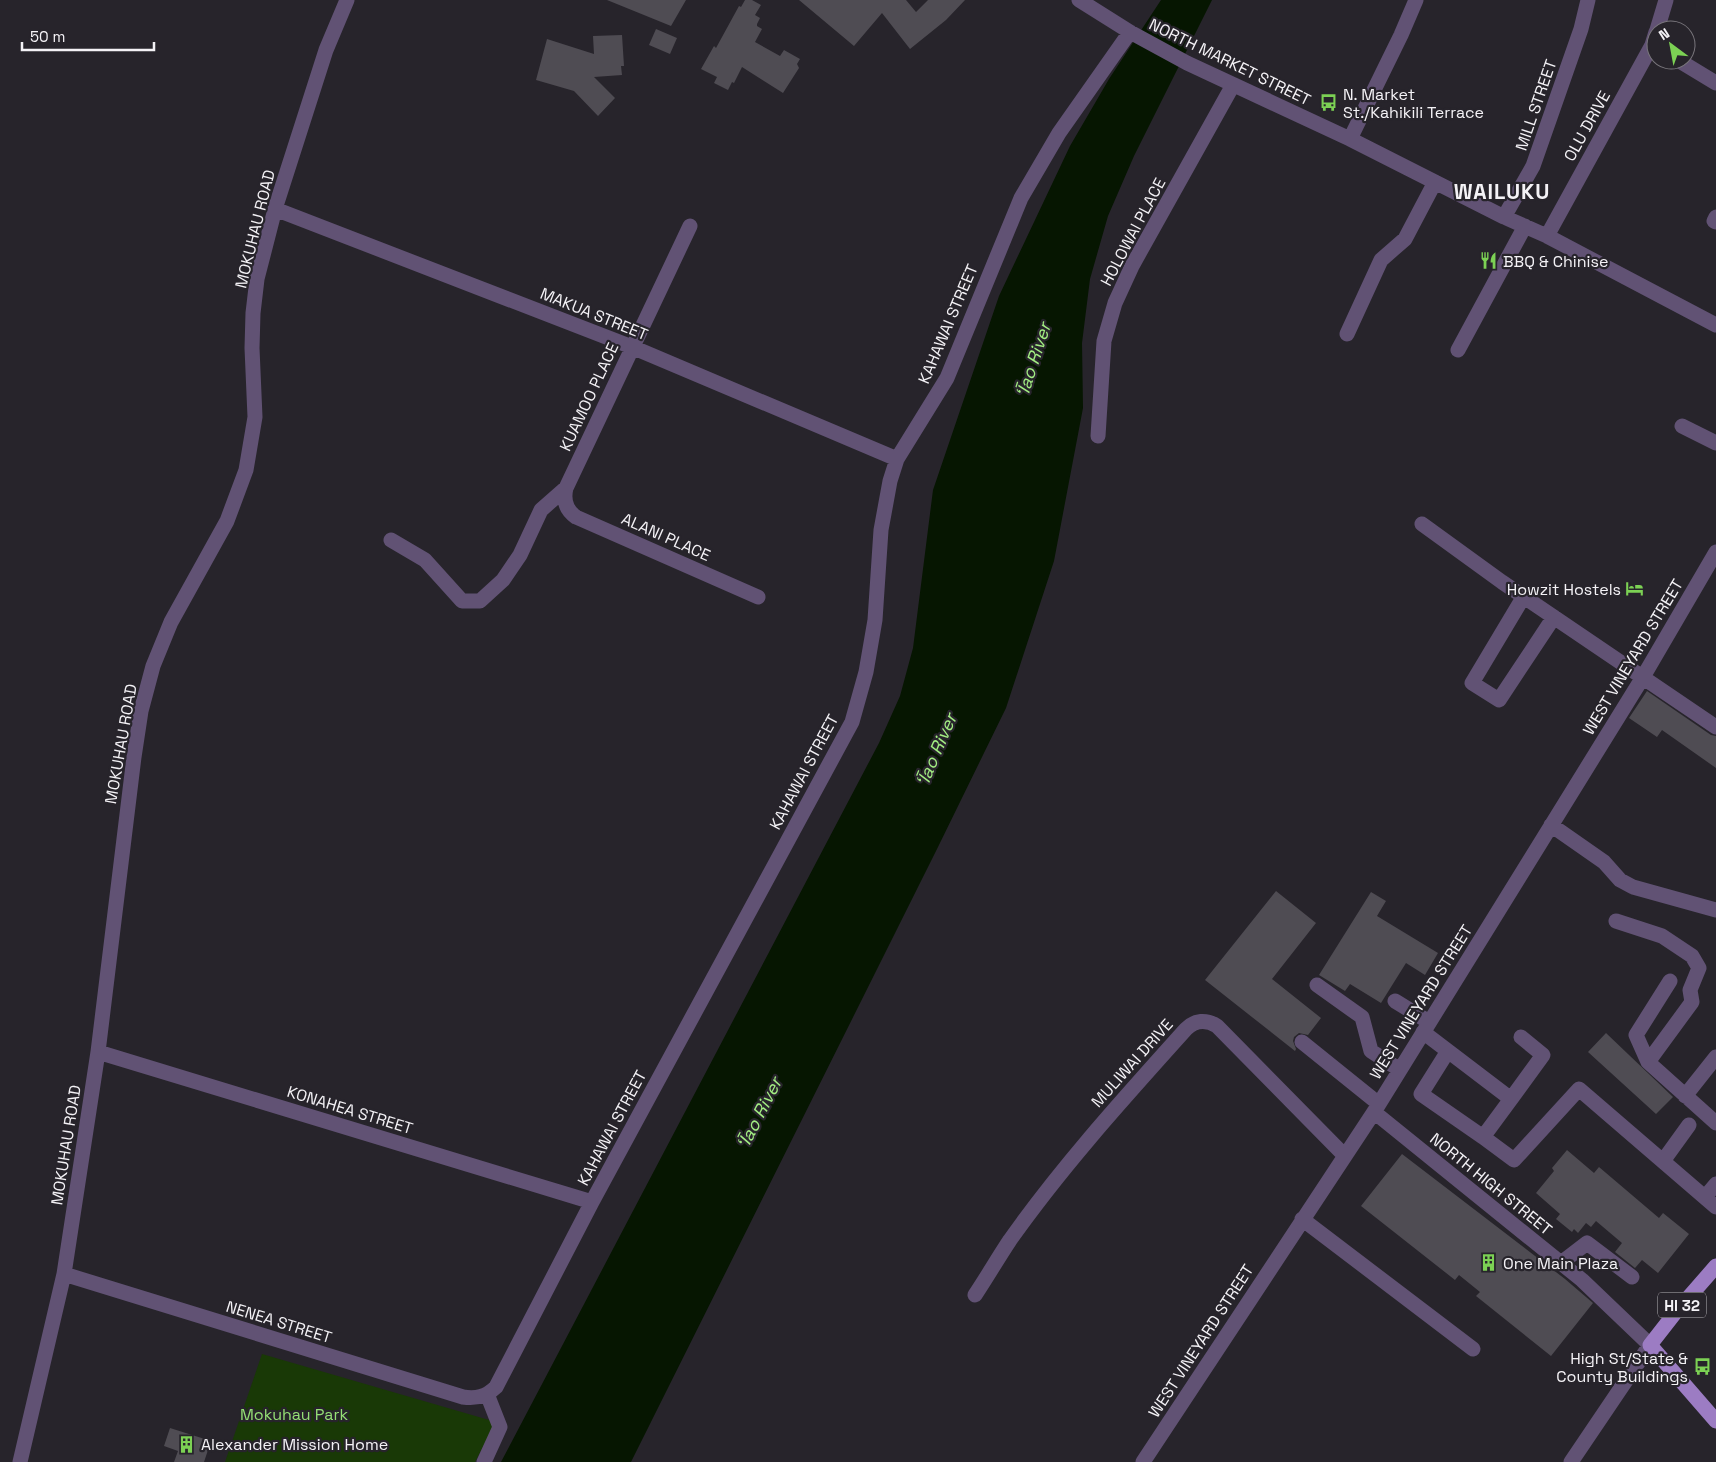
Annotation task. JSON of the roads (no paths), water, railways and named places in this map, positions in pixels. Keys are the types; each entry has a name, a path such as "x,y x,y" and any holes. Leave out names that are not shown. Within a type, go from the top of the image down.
{"main road":[{"name":"HI 32","path":"1650,1345 1716,1266"},
{"path":"1650,1345 1716,1421"}],"street":[{"name":"MOKUHAU ROAD","path":"20,1462 64,1274 98,1052 141,711 153,666 171,622 227,521 246,470 254,417 252,313 259,270 275,209 326,50 346,0"},
{"name":"NORTH MARKET STREET","path":"1079,0 1130,32 1187,63 1350,139 1504,217 1547,236 1716,325"},
{"path":"1350,139 1416,0"},
{"name":"MILL STREET","path":"1504,217 1533,166 1581,30 1588,0"},
{"name":"OLU DRIVE","path":"1660,20 1666,0"},
{"name":"KAHAWAI STREET","path":"486,1395 500,1381 592,1202 852,722 866,672 873,628 881,530 890,481 897,459 947,378 1021,198 1059,133 1130,32"},
{"name":"OLU DRIVE","path":"1547,236 1646,54"},
{"path":"1695,70 1716,83"},
{"name":"HOLOWAI PLACE","path":"1098,436 1104,341 1115,304 1132,266 1233,86"},
{"path":"1347,334 1381,260 1405,239 1435,182"},
{"name":"MAKUA STREET","path":"275,209 632,347 897,459"},
{"path":"1716,217 1714,221 1716,222"},
{"name":"KUAMOO PLACE","path":"566,496 632,347 690,226"},
{"path":"1458,350 1525,226"},
{"path":"1682,426 1716,443"},
{"path":"392,540 425,560 462,601 480,600 503,580 512,567 520,555 541,510 566,496"},
{"name":"ALANI PLACE","path":"566,496 568,510 576,517 758,597"},
{"path":"1422,524 1554,617 1716,726"},
{"name":"WEST VINEYARD STREET","path":"1143,1462 1344,1155 1377,1108 1643,677 1716,552"},
{"path":"1524,596 1472,683 1499,700 1554,617"},
{"path":"1551,825 1604,862 1620,880 1633,887 1716,910"},
{"path":"1616,921 1662,936 1692,956 1699,968 1690,990 1692,1002 1648,1062"},
{"path":"1670,981 1636,1034 1648,1062 1716,1123"},
{"path":"1317,985 1362,1017 1371,1051 1400,1070"},
{"path":"1395,1001 1426,1027 1448,1051 1511,1099"},
{"name":"MULIWAI DRIVE","path":"976,1295 1010,1241 1050,1187 1118,1104 1194,1022 1205,1021 1217,1026 1344,1155"},
{"path":"1483,1137 1543,1055 1521,1037"},
{"name":"NORTH HIGH STREET","path":"1302,1042 1377,1108 1582,1280 1650,1345"},
{"path":"1448,1051 1421,1094 1514,1160 1579,1089 1711,1202 1716,1184"},
{"name":"KONAHEA STREET","path":"98,1052 592,1202"},
{"path":"1686,1096 1716,1057"},
{"path":"1662,1161 1689,1125"},
{"path":"1302,1219 1473,1349"},
{"path":"1561,1263 1587,1243 1632,1277"},
{"name":"NENEA STREET","path":"64,1274 463,1397 474,1398 486,1395"},
{"path":"1571,1462 1650,1345"},
{"path":"484,1462 500,1427 486,1395"}],"water":[{"name":"ʻĪao River","path":"1161,0 1212,0 1134,156 1108,216 1090,279 1082,343 1083,408 1054,561 1006,708 631,1462 501,1462 879,743 900,696 913,648 933,490 999,296 1070,146 1109,79"}],"place":[{"name":"N. Market St./Kahikili Terrace","path":"1329,103"},
{"name":"BBQ & Chinise","path":"1489,261"},
{"name":"Howzit Hostels","path":"1635,589"},
{"name":"One Main Plaza","path":"1489,1263"},
{"name":"High St/State & County Buildings","path":"1702,1367"},
{"name":"Alexander Mission Home","path":"187,1444"}],"district":[{"name":"WAILUKU","path":"1502,191"}],"park label":[{"name":"Mokuhau Park","path":"294,1414"}]}
